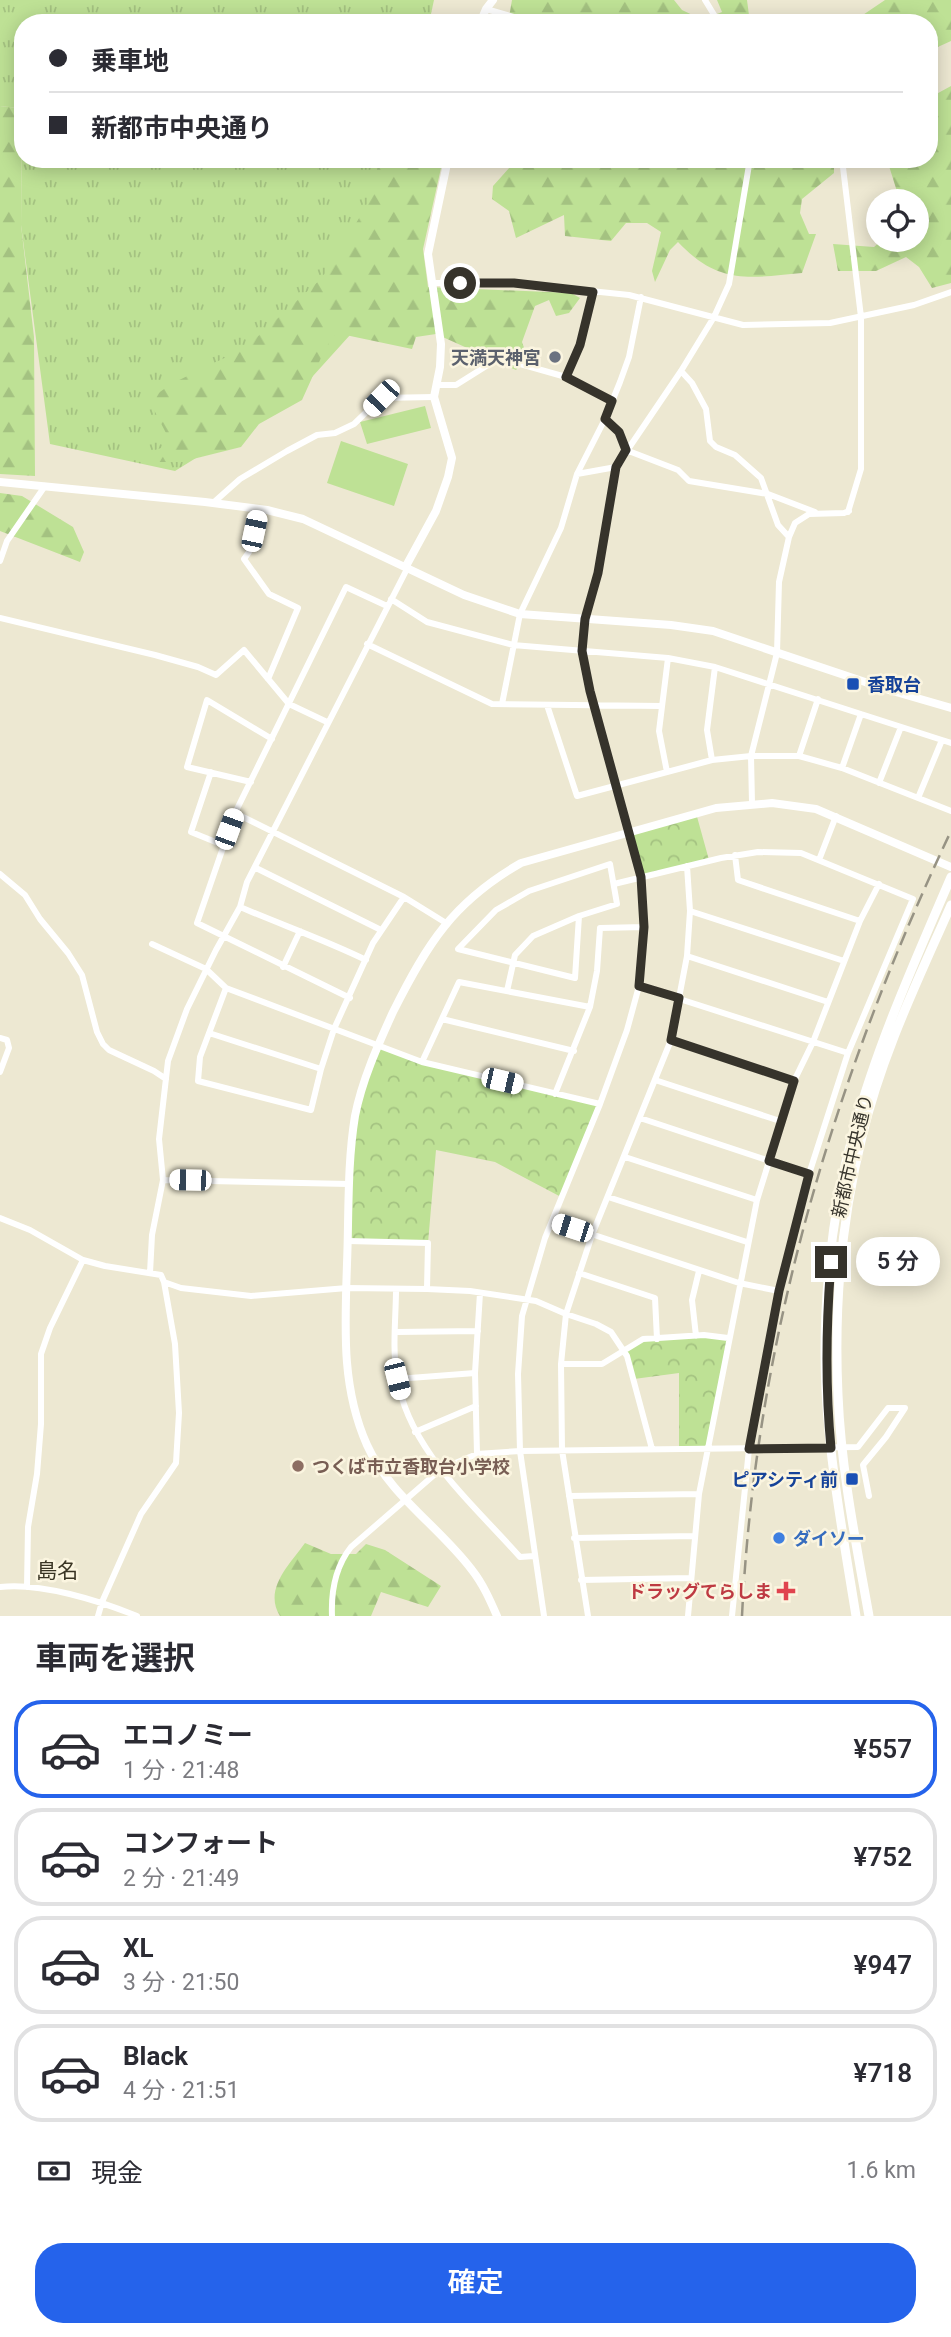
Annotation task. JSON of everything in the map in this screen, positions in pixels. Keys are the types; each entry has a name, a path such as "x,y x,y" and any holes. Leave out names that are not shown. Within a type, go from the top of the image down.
{"main road":[{"name":"新都市中央通り","path":"856,1616 831,1448 827,1392 826,1339 831,1262 842,1187 867,1085 893,1014 951,877"},
{"name":"新都市中央通り","path":"869,1616 842,1447 838,1395 838,1300 845,1226 862,1137 875,1089 903,1014 951,905"}],"street":[{"path":"484,14 493,0"},
{"path":"486,9 504,14"},
{"path":"150,1273 152,1235 163,1180 159,1139 168,1061 176,1037 206,969 240,907 247,882 436,511 448,477 452,458 434,397 441,344 428,254 446,168"},
{"path":"544,1616 520,1451 518,1374 522,1316 552,1222 627,1030 639,986 644,927 641,877 582,651 585,619 598,573 616,467 681,371 714,317 729,284 748,168"},
{"path":"752,803 751,756 777,653 779,582 789,537 795,523 809,514 849,510 861,469 861,317 843,168"},
{"path":"433,283 514,283 641,297 743,325 804,325 861,317 914,305 951,292"},
{"path":"566,377 580,345 593,292"},
{"path":"502,704 520,614 561,528 576,474 605,419 629,357 641,297"},
{"path":"436,385 456,385 499,358 566,377 612,401"},
{"path":"681,371 692,383 706,409 710,441 716,447 735,455 761,478 778,525 789,537"},
{"path":"213,503 240,479 278,456 317,435 335,433 354,424 381,398 434,397"},
{"path":"605,419 619,432 626,450 678,470 689,481 768,494 813,510 817,514"},
{"path":"576,474 616,467"},
{"path":"0,482 258,509 314,523 464,595 520,614 713,631 951,708"},
{"path":"0,561 7,541 45,486"},
{"path":"258,509 249,552 244,559 269,594 298,608 268,679"},
{"path":"350,998 197,923 235,813 346,587 389,603 428,622 513,645 668,658 715,667 951,743"},
{"path":"0,618 155,655 216,675 244,650 289,704 327,722"},
{"path":"367,644 492,704 661,706"},
{"path":"667,772 659,731 668,658"},
{"path":"712,760 707,730 715,667"},
{"path":"799,756 818,699"},
{"path":"251,782 187,767 207,700 272,739"},
{"path":"547,705 577,796 712,760 751,756 799,756 842,768 951,811"},
{"path":"842,768 861,714"},
{"path":"879,783 901,727"},
{"path":"918,798 942,740"},
{"path":"211,772 191,832 223,845"},
{"path":"497,1616 473,1570 383,1476 354,1413 346,1371 349,1184 355,1115 378,1044 418,963 446,923 472,896 521,863 716,808 772,803 816,809 951,867"},
{"path":"235,813 404,897 446,923"},
{"path":"819,860 836,816"},
{"path":"614,884 735,855 758,852 801,853 913,899 848,1053 809,1174 779,1291 749,1449 732,1616"},
{"path":"735,855 738,880 860,921"},
{"path":"507,991 513,964 515,955 533,936 579,916 617,904 610,864 530,891 496,910 458,949 513,964 575,978 579,916"},
{"path":"588,1616 562,1450 561,1364 566,1314 593,1235 671,1040 687,956 690,911 687,866"},
{"path":"256,868 381,930"},
{"path":"0,874 26,895 82,975 97,1032 103,1044 109,1050 166,1079"},
{"path":"688,1616 699,1494 757,1200 794,1081 813,1042 860,921 879,884"},
{"path":"226,988 200,1057 198,1081 311,1110 334,1029 381,930 404,897"},
{"path":"240,907 322,938 366,960"},
{"path":"690,911 844,961"},
{"path":"555,1094 590,1007 597,971 600,928 644,927"},
{"path":"283,967 300,931"},
{"path":"152,944 206,969 226,988 422,1062 600,1104"},
{"path":"687,956 828,1002"},
{"path":"422,1062 459,982 590,1007"},
{"path":"639,986 848,1053"},
{"path":"442,1019 573,1051"},
{"path":"209,1033 321,1069"},
{"path":"0,1038 7,1040 9,1048 0,1072"},
{"path":"671,1040 794,1081"},
{"path":"655,1080 780,1121"},
{"path":"640,1118 809,1174"},
{"path":"625,1157 757,1200"},
{"path":"163,1180 349,1184"},
{"path":"608,1197 747,1242"},
{"path":"0,1218 30,1230 83,1260 161,1275 164,1282 175,1344 179,1413 176,1462 141,1514 98,1616"},
{"path":"552,1222 739,1283 779,1291"},
{"path":"348,1241 428,1243 427,1289"},
{"path":"27,1587 28,1527 37,1474 41,1424 41,1354 50,1328 83,1260"},
{"path":"696,1336 692,1300 699,1270"},
{"path":"579,1273 655,1298 657,1339"},
{"path":"164,1282 181,1288 251,1296 346,1288 427,1289 527,1298 611,1332 627,1356 652,1449"},
{"path":"396,1289 397,1379 415,1432 441,1469 520,1557 534,1556"},
{"path":"477,1454 475,1373 480,1293"},
{"path":"396,1332 478,1331"},
{"path":"561,1364 602,1364 643,1339 704,1335 728,1338"},
{"path":"397,1379 475,1373"},
{"path":"415,1432 476,1406"},
{"path":"332,1616 338,1571 344,1556 441,1469 477,1454 562,1450 858,1447 888,1408 905,1408 863,1465 869,1496"},
{"path":"569,1496 699,1494"},
{"path":"574,1538 695,1536"},
{"path":"581,1580 691,1578"},
{"path":"0,1587 27,1587 102,1602 137,1616"}],"green space":[{"path":"0,0 434,0 431,14 14,14 14,108 0,106"},
{"path":"512,0 674,0 682,10 690,14 510,14"},
{"path":"717,0 747,0 749,14 717,14 722,12"},
{"path":"885,0 951,0 951,41 938,47 938,14 864,14"},
{"path":"951,86 951,283 932,288 919,267 906,257 876,271 838,271 833,244 866,246 866,252 929,252 929,189 896,189 890,168 938,168 938,93"},
{"path":"0,106 14,108 14,168 22,168 21,225 34,337 35,476 0,474"},
{"path":"22,168 407,168 388,293 294,397 175,471 50,444 21,225"},
{"path":"377,168 441,168 423,249 428,287 571,293 580,298 569,313 556,316 549,300 535,306 522,342 527,356 516,370 436,334 416,337 412,349 336,333 325,349 302,400 259,424 241,447 181,462 156,462 148,453 166,446 166,433 152,406 153,397 171,384 245,348 322,278 366,207"},
{"path":"509,168 834,168 834,173 802,199 800,213 809,234 816,234 802,273 735,276 707,266 678,242 670,250 655,282 652,271 661,232 647,223 626,223 611,241 565,236 564,215 516,238 509,211 492,199 493,186"},
{"path":"425,406 431,428 367,444 360,422"},
{"path":"341,441 408,464 394,506 327,483"},
{"path":"0,493 22,496 73,527 84,552 80,562 0,531"},
{"path":"696,813 709,860 641,877 628,831"},
{"path":"378,1044 422,1062 600,1104 563,1198 495,1162 436,1150 428,1243 348,1241 355,1115"},
{"path":"696,1336 728,1338 708,1449 679,1449 679,1373 634,1379 624,1350 643,1339"},
{"path":"305,1543 331,1554 356,1554 366,1544 385,1550 441,1586 428,1607 381,1592 371,1616 280,1616 276,1606 276,1587 280,1577"}],"railway":[{"path":"742,1616 750,1514 764,1412 783,1312 808,1213 837,1116 871,1019 909,924 951,831"}],"place":[{"name":"天満天神宮","path":"555,357"},
{"name":"香取台","path":"853,684"},
{"name":"つくば市立香取台小学校","path":"298,1466"},
{"name":"ピアシティ前","path":"852,1479"},
{"name":"ダイソー","path":"779,1538"},
{"name":"ドラッグてらしま","path":"786,1591"}],"district":[{"name":"島名","path":"57,1571"}],"route":[{"path":"460,283 514,283 593,292 580,345 566,377 612,401 605,419 619,432 626,450 616,467 598,573 585,619 582,651 586,677 641,877 644,927 639,986 679,998 671,1040 794,1081 769,1161 809,1174 779,1291 749,1449 831,1448 826,1339 831,1262"}]}
